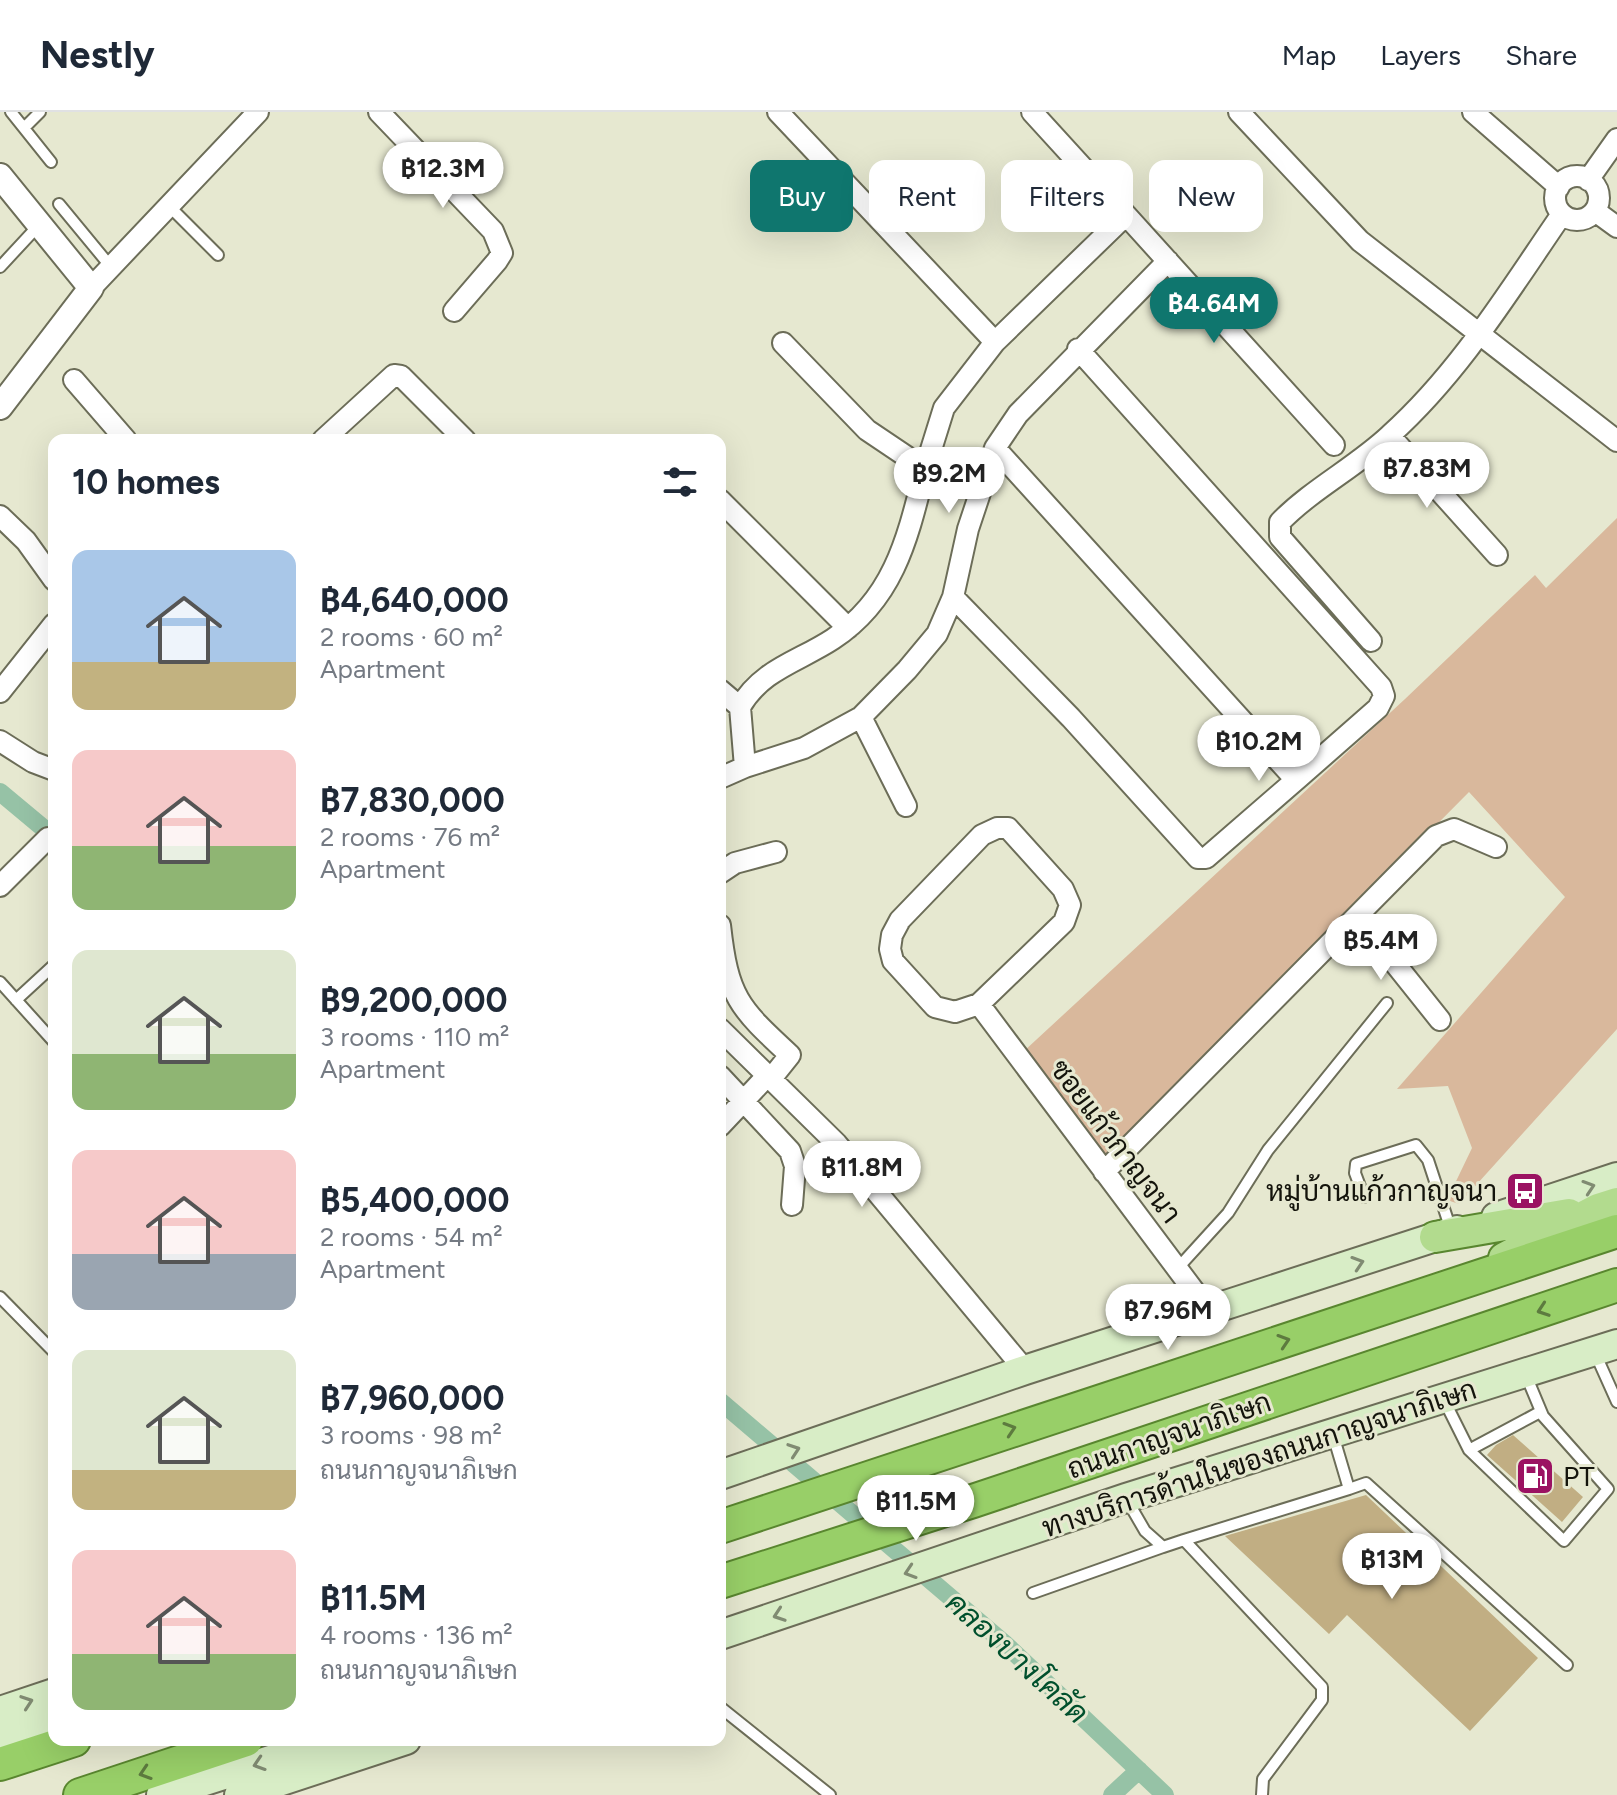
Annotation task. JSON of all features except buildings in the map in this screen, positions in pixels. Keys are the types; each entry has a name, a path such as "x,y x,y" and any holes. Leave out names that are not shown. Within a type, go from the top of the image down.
{"highway":[{"name":"ถนนกาญจนาภิเษก","path":"734,1522 1449,1287 1611,1214"},
{"name":"ถนนกาญจนาภิเษก","path":"726,1580 1612,1288"},
{"path":"0,1764 56,1746"},
{"path":"80,1795 228,1746"}],"main road":[{"path":"726,1473 1025,1370 1617,1177"},
{"path":"1443,1234 1611,1214"},
{"name":"ทางบริการด้านในของถนนกาญจนาภิเษก","path":"726,1633 1126,1498 1606,1348"},
{"path":"0,1711 48,1695"},
{"path":"0,1738 48,1722"},
{"path":"161,1795 314,1746"},
{"path":"239,1795 287,1788 391,1746"}],"street":[{"path":"0,407 91,288 258,112"},
{"path":"379,112 493,231 498,241 502,253 497,261 454,311"},
{"path":"778,112 995,342"},
{"path":"1032,112 1076,160"},
{"path":"1239,112 1360,241 1617,441"},
{"path":"1473,112 1559,187"},
{"path":"1588,180 1617,139"},
{"path":"1576,177 1588,180 1599,197 1595,211 1583,219 1568,219 1555,201 1559,187 1576,177"},
{"path":"3,187 91,288"},
{"path":"1595,211 1617,227"},
{"path":"1371,641 1280,537 1279,528 1283,519 1390,436 1442,382 1480,333 1562,214"},
{"path":"1133,223 1334,445"},
{"path":"745,767 740,707 762,678 848,628 888,583 900,562 944,408 995,342 1108,232"},
{"path":"726,775 804,748 861,717 930,643 953,597 968,529 995,448 1018,414 1078,349 1168,261"},
{"path":"783,343 867,430 925,469"},
{"path":"953,597 1071,718 1198,858 1206,858 1378,708 1384,696 1381,687 1078,349"},
{"path":"330,434 394,375 401,376 459,434"},
{"path":"74,380 121,434"},
{"path":"1390,436 1497,555"},
{"path":"995,448 1296,780"},
{"path":"726,506 848,628"},
{"path":"0,516 26,541 48,572"},
{"path":"0,692 48,632"},
{"path":"726,695 740,707"},
{"path":"861,717 906,806"},
{"path":"0,741 48,768"},
{"path":"997,828 1008,828 1063,889 1070,905 1064,922 979,1004 955,1012 935,1007 893,961 890,949 892,935 900,920 982,835 997,828"},
{"path":"1104,1172 1436,836 1445,831 1464,831 1496,847"},
{"path":"0,886 48,838"},
{"path":"726,869 735,863 776,852"},
{"path":"1357,916 1440,1020"},
{"path":"726,970 743,1011 790,1055 726,1120"},
{"name":"ซอยแก้วกาญจนา","path":"979,1004 1209,1311"},
{"path":"726,1035 836,1143 1025,1370"},
{"path":"726,1082 790,1151 795,1166 792,1205"}],"lane":[{"path":"11,112 51,162"},
{"path":"24,128 40,112"},
{"path":"59,204 111,267"},
{"path":"169,206 218,255"},
{"path":"0,267 39,225"},
{"path":"16,1000 48,971"},
{"path":"0,982 48,1035"},
{"path":"1177,1269 1228,1213 1268,1150 1387,1003"},
{"path":"1364,1197 1355,1173 1356,1164 1416,1145 1428,1160 1443,1234"},
{"path":"0,1297 48,1346"},
{"path":"1606,1348 1617,1402"},
{"path":"1443,1398 1469,1450 1564,1541 1608,1489 1540,1412 1525,1373"},
{"path":"1469,1450 1540,1412"},
{"path":"1333,1433 1349,1489"},
{"path":"1033,1593 1184,1540 1366,1483 1567,1665"},
{"path":"1126,1498 1145,1531 1163,1547"},
{"path":"1184,1540 1322,1687 1322,1700 1263,1779 1262,1795"},
{"path":"726,1712 830,1795"}],"shaded area":[{"path":"1617,518 1617,1029 1459,1204 1447,1200 1472,1148 1448,1086 1397,1089 1565,897 1469,792 1107,1157 1023,1052 1535,575 1546,588"}],"waterway":[{"name":"คลองบางโคลัด","path":"0,792 48,832"},
{"name":"คลองบางโคลัด","path":"726,1406 1004,1643 1165,1795"},
{"path":"1112,1795 1139,1770"}],"place":[{"name":"หมู่บ้านแก้วกาญจนา","path":"1525,1191"},
{"name":"PT","path":"1535,1476"}]}
